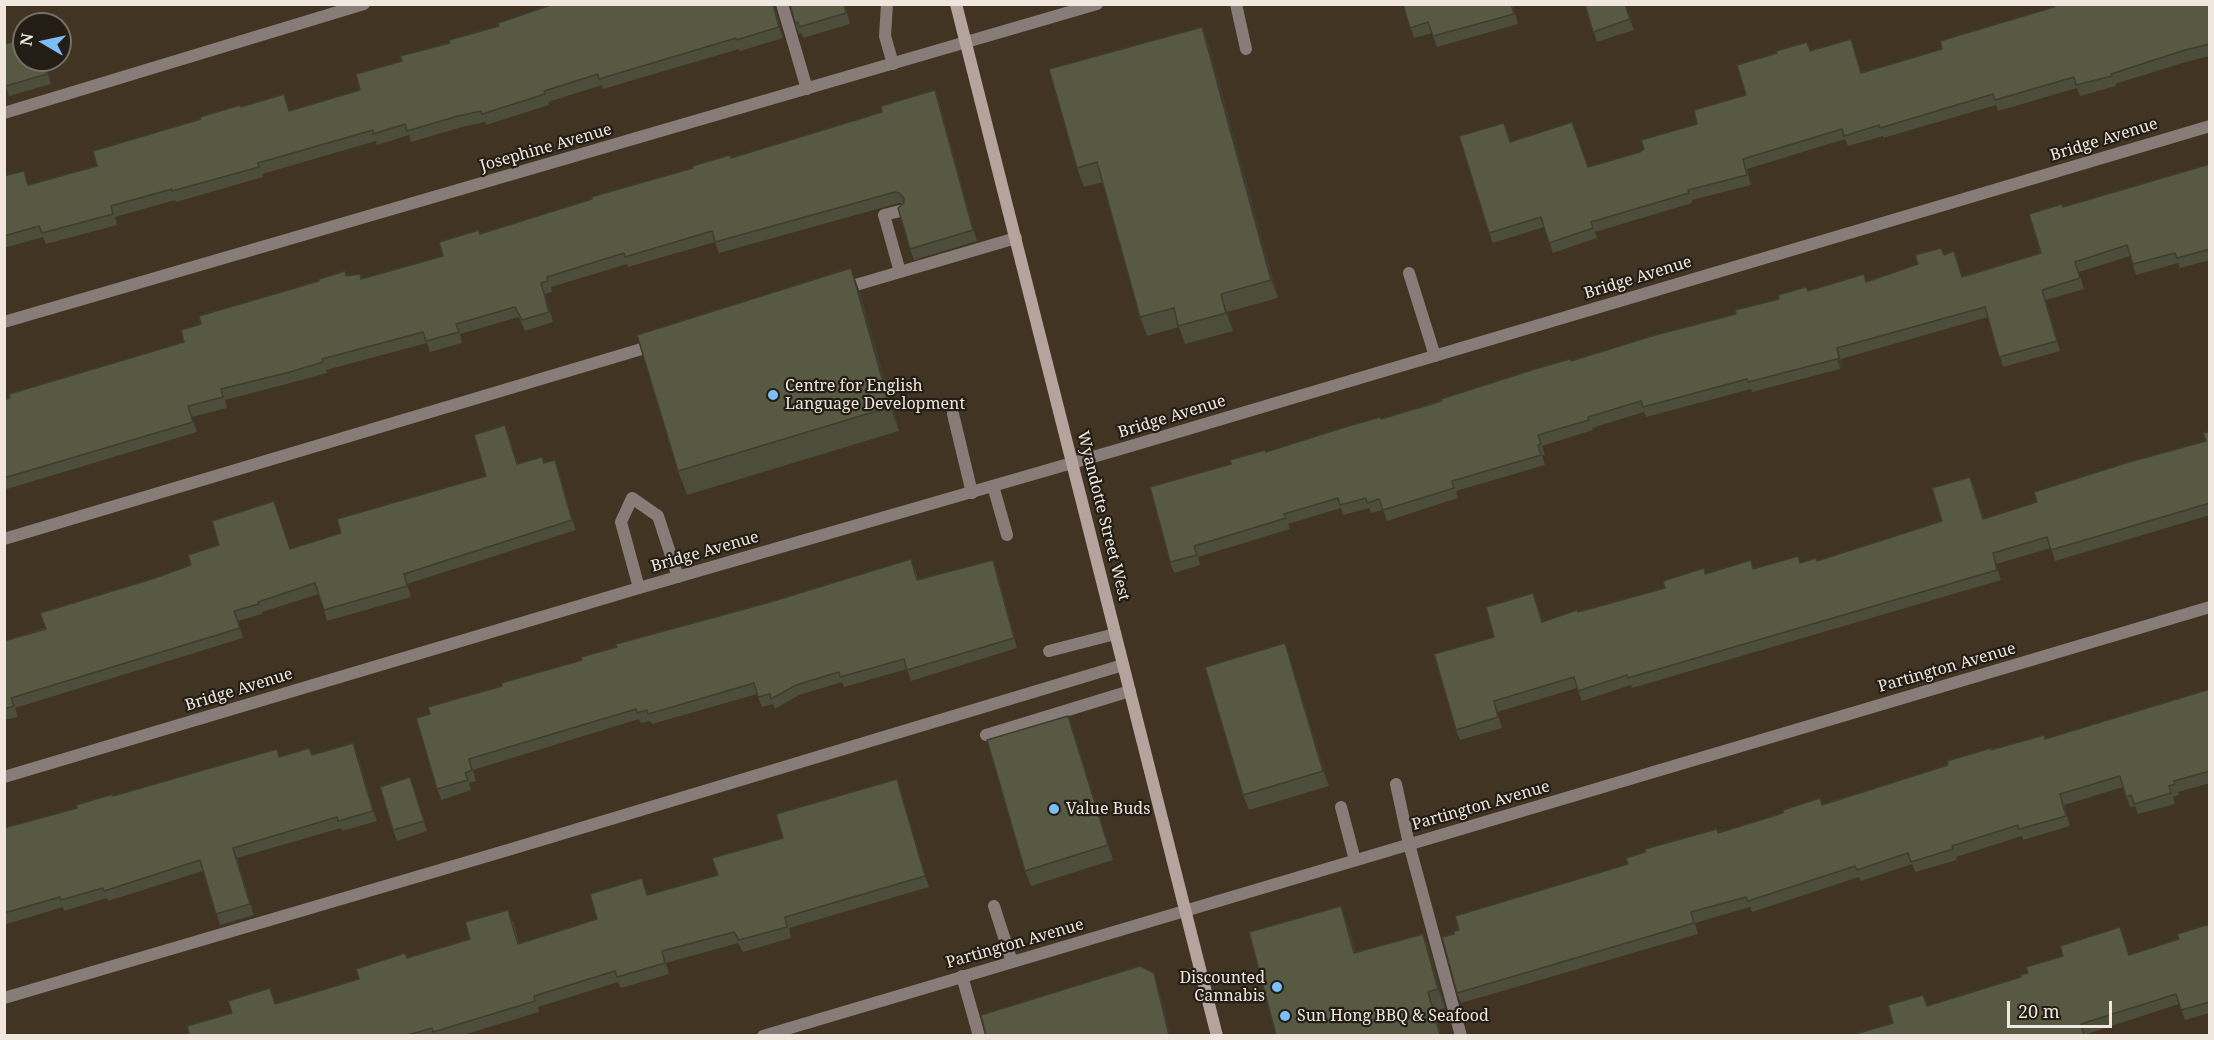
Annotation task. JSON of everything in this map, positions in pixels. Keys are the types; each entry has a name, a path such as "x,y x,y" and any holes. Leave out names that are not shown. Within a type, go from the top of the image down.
{"main road":[{"name":"Wyandotte Street West","path":"956,4 1217,1035"}],"street":[{"path":"4,112 364,4"},
{"path":"782,4 807,89"},
{"path":"887,4 885,36 893,64"},
{"name":"Josephine Avenue","path":"4,322 893,64 1059,10 1097,4"},
{"path":"1236,4 1246,49"},
{"name":"Bridge Avenue","path":"4,777 2210,126"},
{"path":"900,211 884,215 900,272"},
{"path":"832,292 1016,238"},
{"path":"1409,273 1435,356"},
{"path":"4,539 671,340"},
{"path":"953,414 972,493"},
{"path":"993,486 1008,535"},
{"path":"639,588 621,522 632,498 658,516 678,577"},
{"name":"Partington Avenue","path":"763,1035 2210,607"},
{"path":"1049,651 1115,634"},
{"path":"4,998 1123,665"},
{"path":"986,735 1130,691"},
{"path":"1396,784 1409,844 1461,1035"},
{"path":"1341,807 1355,860"},
{"path":"994,906 1012,962"},
{"path":"962,976 979,1035"}],"building":[{"path":"554,4 773,4 779,27 599,79 598,74 482,114 481,111 458,116 407,131 405,124 373,134 373,130 258,163 259,167 111,206 113,214 42,233 39,226 4,236 4,176 24,171 28,185 97,166 93,151 240,105 241,107 284,94 289,111 360,90 356,74 402,61 400,56 450,43 449,40 499,26 498,23"},
{"path":"790,4 844,4 846,13 799,27 798,22 795,23"},
{"path":"1403,4 1511,4 1514,14 1433,36 1428,22 1410,28"},
{"path":"1585,4 1625,4 1630,19 1593,32"},
{"path":"2054,4 2210,4 2210,44 2111,74 2112,76 2076,85 2074,77 1995,100 1993,94 1880,128 1879,125 1844,136 1842,129 1743,159 1747,175 1688,190 1689,193 1591,222 1593,228 1549,243 1541,217 1489,233 1459,136 1504,123 1510,142 1572,122 1588,167 1640,152 1644,149 1641,140 1697,124 1694,110 1746,95 1737,65 1777,53 1776,51 1807,42 1810,51 1851,39 1861,73 1942,49 1940,41 2054,7"},
{"path":"1202,27 1271,280 1221,294 1226,313 1178,326 1174,308 1140,317 1097,162 1077,168 1049,69"},
{"path":"12,42 12,72 46,72 47,74 6,86 4,44"},
{"path":"935,90 973,230 910,249 898,208 904,203 904,198 895,192 715,242 712,231 625,257 624,253 547,277 548,281 541,283 549,312 522,320 515,307 456,324 459,332 426,341 423,332 322,359 323,362 290,372 221,389 223,397 188,406 193,422 4,478 4,400 10,398 9,394 184,342 181,330 201,324 199,316 319,281 319,279 345,271 346,276 360,274 361,279 443,256 439,242 479,230 480,234 592,199 591,197 693,168 692,166 730,155 731,158 882,112 881,106"},
{"path":"2210,164 2210,249 2177,258 2175,253 2133,264 2127,245 2075,262 2080,278 2042,290 2057,341 1999,357 1985,307 1837,348 1839,357 1837,359 1748,382 1747,379 1643,407 1641,401 1588,417 1589,420 1538,435 1541,455 1452,481 1454,488 1383,510 1379,499 1367,503 1366,498 1340,505 1338,498 1284,514 1286,518 1194,546 1197,555 1170,562 1150,487 1231,464 1230,460 1265,450 1266,452 1345,427 1442,401 1441,399 1535,369 1736,314 1735,310 1779,299 1778,295 1806,287 1808,291 1864,274 1866,282 1918,264 1915,255 1941,248 1944,255 1954,251 1962,277 2041,253 2029,214 2062,204 2063,207"},
{"name":"Centre for English Language Development","path":"851,268 890,407 678,471 637,335"},
{"path":"505,425 517,464 542,457 544,463 555,460 572,520 404,574 407,586 324,610 315,583 234,611 240,628 11,698 14,706 4,709 4,641 46,629 40,613 191,565 188,555 219,545 212,521 274,501 290,549 341,533 337,519 486,476 474,435"},
{"path":"2210,431 2210,503 2051,550 2047,537 1993,553 1997,570 1628,678 1627,675 1578,691 1574,677 1494,701 1498,717 1456,730 1434,654 1494,637 1486,607 1533,593 1542,622 1577,610 1578,612 1665,588 1663,581 1704,568 1705,574 1751,560 1753,569 1798,556 1800,563 1816,558 1817,561 1942,521 1932,488 1970,477 1983,519 2037,502 2034,492 2206,441 2203,433"},
{"path":"911,559 917,580 993,560 1014,638 907,670 904,659 840,677 839,672 796,685 771,699 770,694 758,697 754,683 648,714 647,710 637,713 636,709 469,759 472,770 465,773 468,780 437,789 416,718 430,714 428,707 582,660 581,657 617,647 616,644 767,603"},
{"path":"1285,643 1323,771 1243,795 1205,667"},
{"path":"2210,689 2210,771 2174,781 2175,784 2169,786 2171,793 2134,804 2131,795 2126,797 2120,776 2060,794 2066,816 2019,829 2018,825 1911,862 1908,853 1857,870 1855,866 1748,901 1746,897 1691,912 1694,923 1457,993 1442,937 1459,930 1455,916 1628,864 1626,858 1645,852 1645,849 1717,829 1718,833 1783,813 1783,810 1820,798 1822,805 1948,765 1947,761 2044,735 2045,739"},
{"path":"1068,716 1108,845 1025,871 987,740"},
{"path":"353,743 373,811 338,821 337,817 233,848 250,904 216,914 200,860 104,891 103,888 61,900 60,897 4,913 4,828 77,808 76,805 113,794 113,796 277,749 279,757 309,748 312,755"},
{"path":"410,777 424,821 393,830 380,787"},
{"path":"897,779 925,876 785,917 787,927 739,940 734,932 662,951 665,963 617,977 615,971 534,996 535,1001 433,1032 432,1028 408,1035 183,1035 189,1034 187,1026 232,1013 228,1001 270,988 275,1004 359,979 356,969 405,953 407,958 470,939 465,922 508,910 518,944 597,919 590,894 642,878 647,895 718,875 712,858 783,838 776,814"},
{"path":"1341,906 1354,953 1423,934 1438,989 1428,992 1440,1035 1276,1035 1249,932"},
{"path":"2210,924 2210,1002 2181,1010 2176,994 2081,1024 2084,1035 1852,1035 1893,1023 1888,1005 1923,995 1927,1006 2021,977 2020,975 2028,973 2026,967 2063,956 2060,946 2120,927 2129,955 2179,939 2177,934"},
{"path":"1140,966 1154,973 1169,1035 986,1035 981,1015"}],"place":[{"name":"Centre for English Language Development","path":"773,395"},
{"name":"Value Buds","path":"1054,809"},
{"name":"Discounted Cannabis","path":"1277,987"},
{"name":"Sun Hong BBQ & Seafood","path":"1285,1016"}]}
